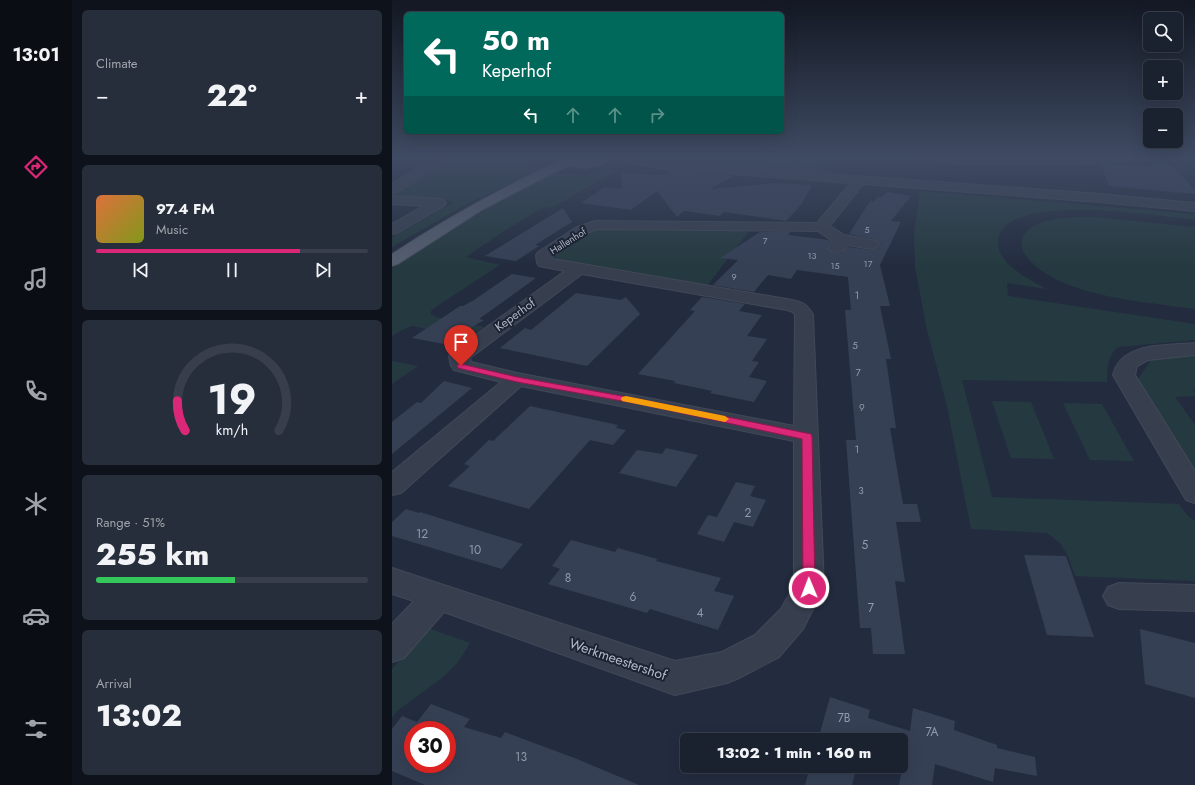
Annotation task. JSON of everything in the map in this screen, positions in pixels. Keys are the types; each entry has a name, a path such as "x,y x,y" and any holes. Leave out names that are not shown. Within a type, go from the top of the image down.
{"main road":[{"path":"392,261 462,216 505,194"}],"street":[{"path":"849,194 821,227 838,243 872,244"},
{"path":"1090,194 1195,207"},
{"path":"392,200 439,203 392,230"},
{"name":"Hallenhof","path":"807,436 804,315 801,309 792,305 545,263 544,255 582,230 595,226 821,227"},
{"name":"Keperhof","path":"580,268 459,356 461,366 517,379 644,402 807,436"},
{"path":"1195,349 1145,355 1133,359 1126,366 1124,375 1195,493"},
{"path":"392,486 517,379"},
{"name":"Werkmeestershof","path":"392,581 675,678 727,667 767,646 792,619 809,588 807,436"},
{"path":"1119,596 1195,598"},
{"path":"392,647 438,597"}],"green space":[{"path":"392,194 489,194 465,205 392,247 392,237 453,203 450,200 392,197"},
{"path":"515,194 576,194 551,208 544,207 504,231 466,257 500,265 431,311 431,314 436,317 484,327 468,338 413,326 406,328 392,336 392,268 440,236"},
{"path":"920,194 951,194 1195,214 1195,220 1119,212 1085,210 1052,211 1025,216 1005,226 998,243 999,251 1009,265 1016,271 1047,289 1007,283 1008,296 1195,324 1195,340 1118,347 1110,359 1107,382 962,380 992,497 1179,504 1188,516 1195,521 1195,581 1075,576 1068,556 1060,543 1047,533 971,529 947,406 927,330 915,266 914,234"},
{"path":"1096,217 1195,227 1195,309 1129,300 1081,289 1060,281 1041,270 1027,257 1021,244 1022,238 1028,230 1040,223 1055,219"},
{"path":"601,229 749,231 707,286 559,261 555,258 557,253 593,231"},
{"path":"1195,355 1195,389 1193,389 1195,396 1175,397 1195,425 1195,482 1134,385 1151,360"},
{"path":"392,361 418,366 392,384"},
{"path":"992,401 1031,402 1054,459 1011,458"},
{"path":"1063,403 1102,404 1134,461 1090,460"},
{"path":"428,628 470,643 458,662 443,677 397,711 392,718 392,669"}],"building":[{"path":"595,194 653,194 631,210 581,203"},
{"path":"659,194 807,194 801,205 786,221 724,212 720,216 684,211 677,217"},
{"path":"885,194 911,196 891,221 901,222 880,265 890,306 880,306 891,359 886,359 896,428 890,428 903,504 917,504 921,522 896,522 905,582 895,581 905,654 873,654 871,628 860,628 846,440 856,440 845,310 851,310 848,277 797,270 791,279 768,275 754,292 713,285 738,260 720,258 760,232 790,232 788,235 829,240 830,241 827,248 833,253 841,253 848,247 872,250 878,248 882,244 877,240 849,234 870,201 874,202 877,197 882,197"},
{"path":"563,208 572,222 535,245 539,246 516,261 485,256"},
{"path":"512,274 536,278 479,319 484,320 444,344 412,338 460,306 474,300"},
{"path":"576,293 621,300 626,297 640,314 587,366 500,348 525,328 531,330"},
{"path":"702,297 745,304 739,311 762,315 747,336 767,339 752,361 759,362 749,377 767,381 754,402 710,393 712,391 674,383 675,381 638,374 695,311 690,310"},
{"path":"444,381 472,388 392,454 392,422 417,402 421,403"},
{"path":"530,406 618,425 616,428 626,430 613,445 590,440 529,509 448,486 470,466 464,464 489,440 493,441"},
{"path":"666,448 698,455 676,487 619,473 637,450 662,454"},
{"path":"736,482 755,486 750,496 766,500 753,527 734,522 724,542 697,534 708,515 717,517"},
{"path":"406,509 523,544 502,569 392,536 392,522"},
{"path":"571,540 615,552 618,548 657,559 656,561 721,578 714,591 734,596 718,630 650,609 647,613 548,584 560,569 552,566"},
{"path":"1024,555 1066,556 1094,637 1047,635"},
{"path":"1140,629 1195,643 1195,698 1145,684"},
{"path":"830,697 870,710 868,718 910,731 913,708 955,721 954,730 997,745 997,748 1035,757 1037,776 995,768 993,782 935,764 932,785 899,785 901,773 908,773 908,733 820,733"},
{"path":"431,704 470,719 464,727 501,738 505,732 577,759 639,785 425,785 392,771 392,729 402,716 414,721 404,721 404,773 456,773 456,721 418,721"},
{"path":"808,773 855,773 852,785 805,785"}],"slow traffic":[{"path":"626,399 725,419"}],"route":[{"path":"461,366 517,379 644,402 807,436 809,588"}]}
